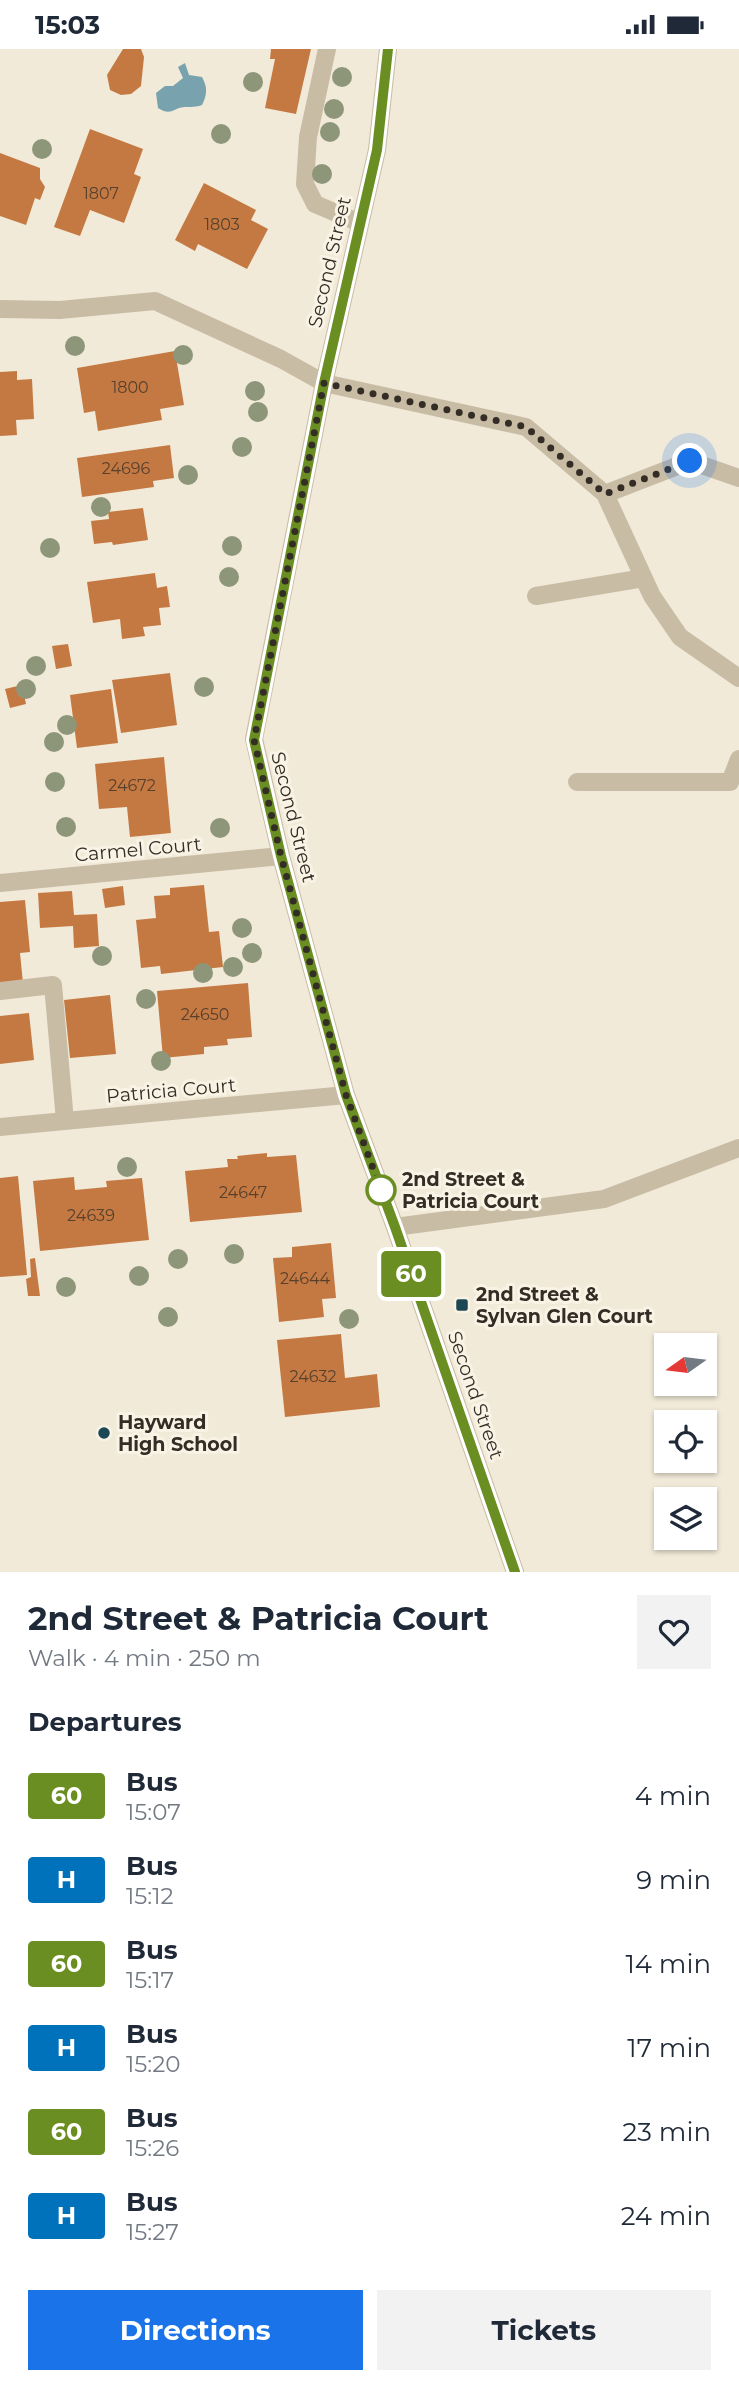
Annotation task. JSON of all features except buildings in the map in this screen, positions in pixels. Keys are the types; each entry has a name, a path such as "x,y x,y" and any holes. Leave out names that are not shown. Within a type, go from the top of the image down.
{"street":[{"path":"327,49 309,137 305,184 315,204 360,223"},
{"name":"Second Street","path":"388,49 377,150 324,383 254,740 281,856 346,1095 395,1227 515,1572"},
{"path":"0,309 60,310 155,302 281,359 324,383 526,427 605,494 652,596 680,637 739,678"},
{"path":"605,494 690,461 739,478"},
{"path":"536,596 644,579"},
{"path":"577,782 730,782 739,759"},
{"name":"Carmel Court","path":"0,883 281,856"},
{"path":"0,991 53,985 65,1121"},
{"name":"Patricia Court","path":"0,1127 346,1095"},
{"path":"395,1227 604,1199 739,1148"}],"water":[{"path":"185,63 189,75 202,77 204,81 206,91 202,105 182,107 169,112 161,110 158,108 156,93 165,86 173,86 183,78 178,67"}],"bus line":[{"name":"60","path":"388,49 377,150 324,383 254,740 281,856 346,1095 395,1227 515,1572"}],"place":[{"name":"2nd Street & Patricia Court","path":"381,1190"},
{"name":"2nd Street & Sylvan Glen Court","path":"462,1305"},
{"name":"Hayward High School","path":"104,1433"}],"route":[{"path":"381,1190 346,1095 281,856 254,740 324,383 526,427 605,494 690,461"}]}
